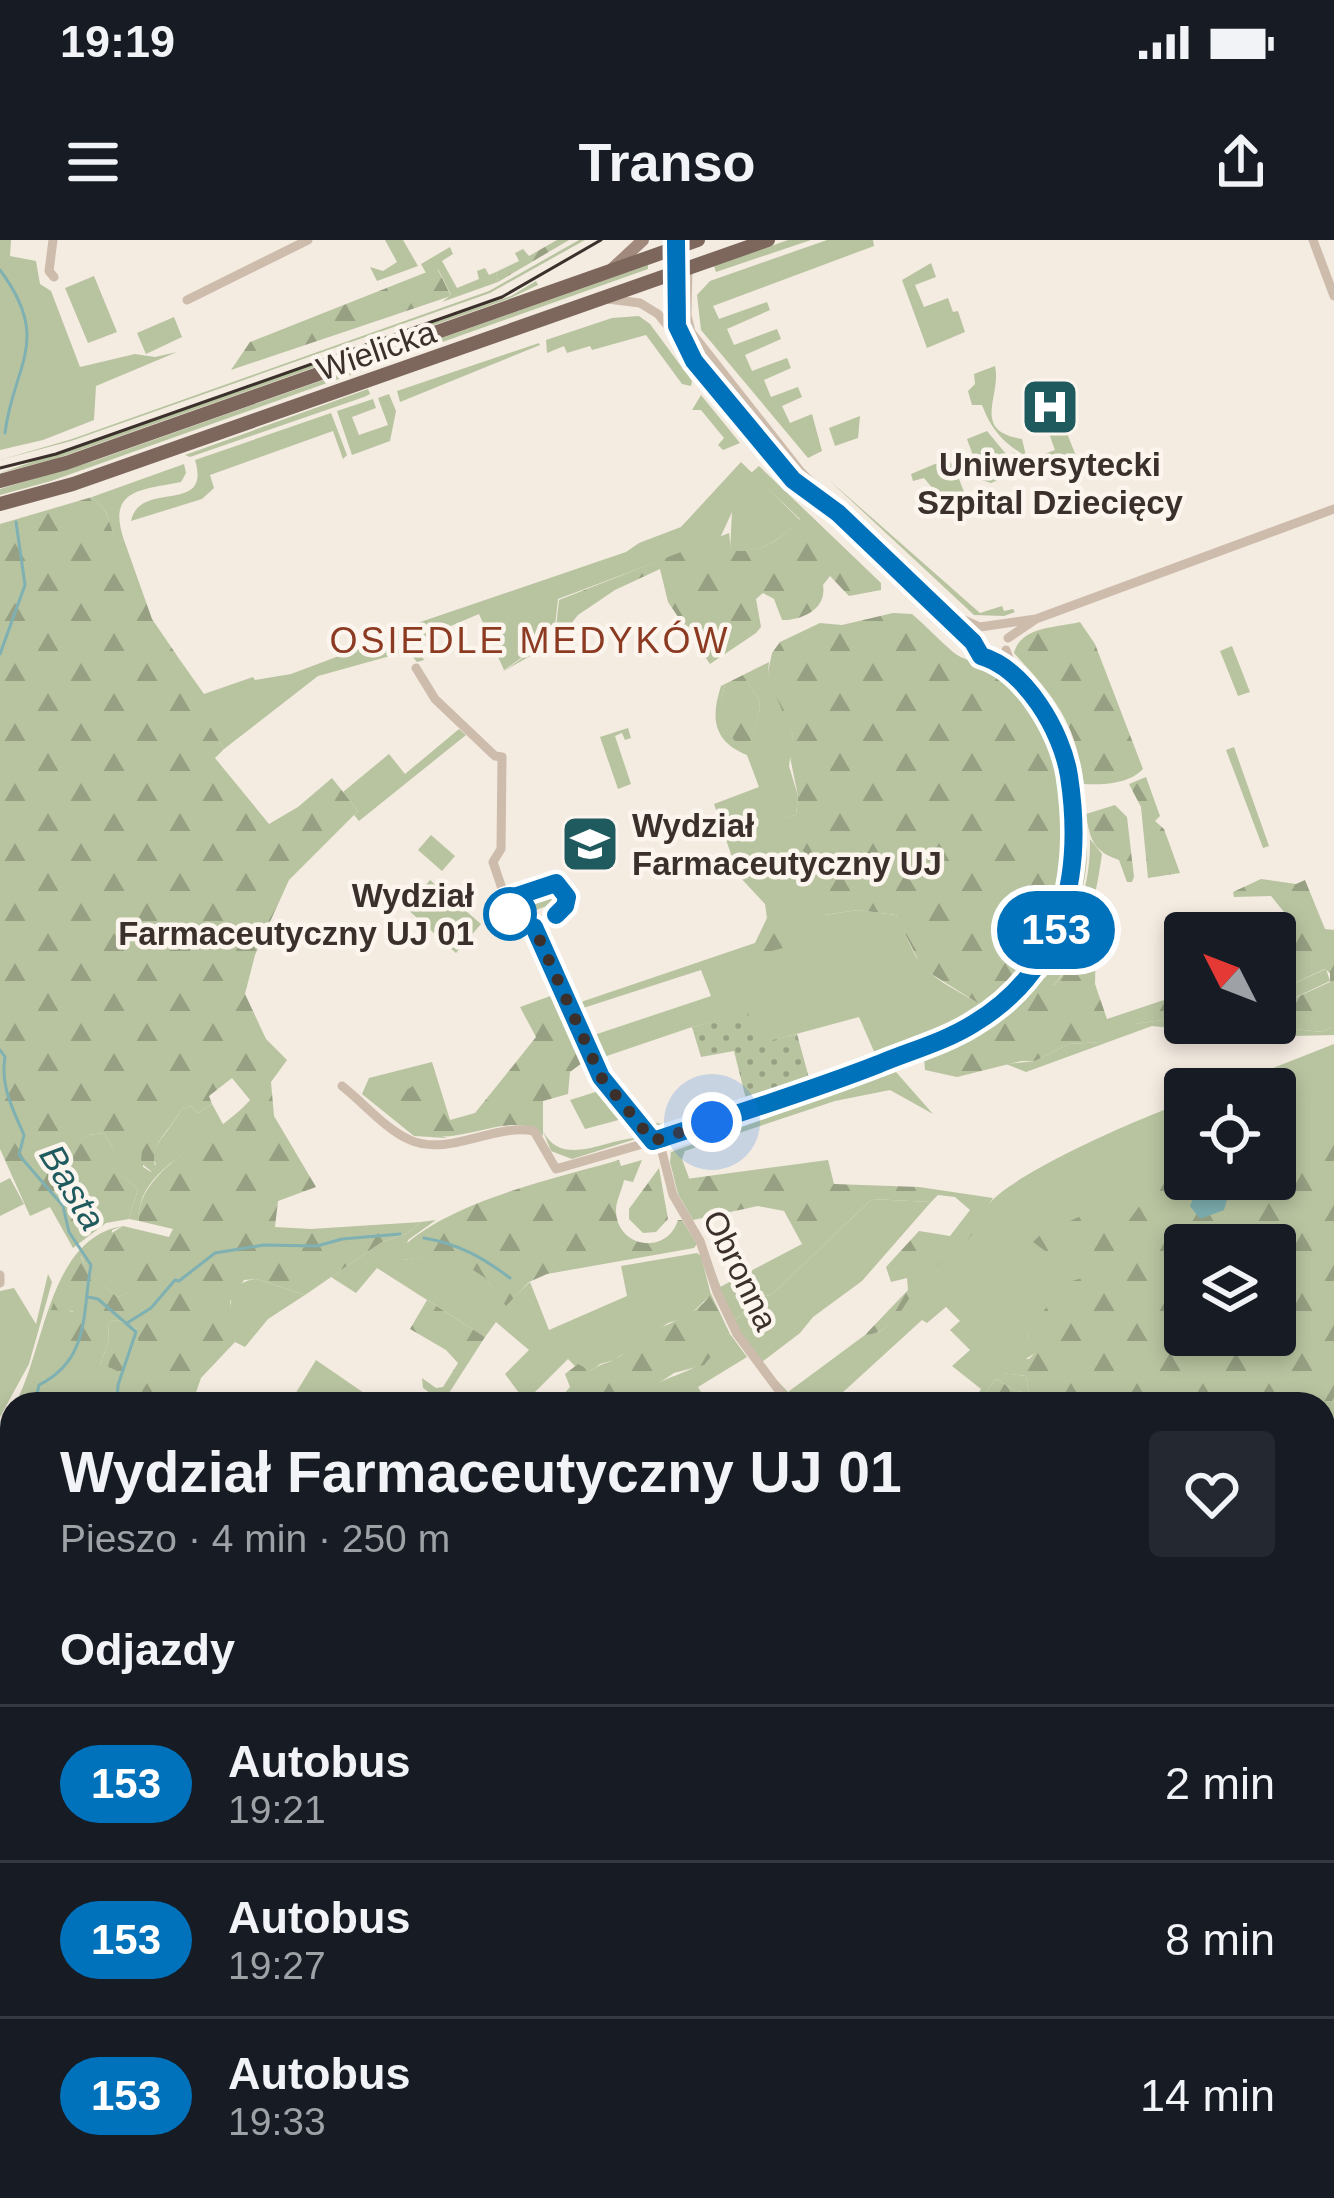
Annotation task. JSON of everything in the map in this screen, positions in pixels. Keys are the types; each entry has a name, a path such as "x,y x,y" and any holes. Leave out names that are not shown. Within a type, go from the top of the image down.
{"main road":[{"name":"Wielicka","path":"0,504 74,484 768,240"},
{"name":"Wielicka","path":"0,481 67,463 686,242"}],"street":[{"path":"53,240 49,271 54,277"},
{"path":"187,300 308,240"},
{"path":"610,270 643,240"},
{"path":"1313,240 1334,296"},
{"path":"686,242 677,326 694,361"},
{"path":"342,1086 396,1131 420,1143 445,1143 518,1128 534,1131 556,1169 832,1083 950,1036 990,1013 1028,975 1062,915 1071,886 1076,837 1065,756 1050,720 1022,685 993,659 981,656 938,607 838,513 764,429 695,340 683,270"},
{"path":"602,298 632,301 651,309 793,480 838,513"},
{"path":"993,659 1036,619 1334,509"},
{"path":"938,607 980,627"},
{"path":"973,642 980,627 990,623 1001,627 1024,618 1036,619"},
{"path":"1001,627 1022,685"},
{"name":"Obronna","path":"416,668 436,699 495,757 502,757 501,849 493,862 509,913 515,921 534,927 601,1077 662,1152 673,1195 702,1245 716,1292 737,1334 780,1392"}],"green space":[{"path":"0,240 11,240 10,256 36,261 40,284 51,291 80,367 135,354 155,357 177,352 96,386 94,420 0,450"},
{"path":"385,240 403,240 418,266 377,281 370,267 383,271 397,262"},
{"path":"557,240 569,240 498,282 496,272 519,261 515,253 523,249 529,256"},
{"path":"585,240 490,293 71,441 0,460 72,439 489,291"},
{"path":"788,240 811,240 716,272 714,266"},
{"path":"827,240 873,240 874,246 713,306 719,319 767,302 770,310 727,329 734,345 777,329 781,339 745,355 752,371 787,358 791,368 764,380 771,397 798,387 802,397 782,406 790,423 812,414 822,451 808,458 701,330 697,295 710,281"},
{"path":"450,247 453,254 442,261 457,288 479,279 477,271 485,268 489,275 496,272 498,282 442,302 451,295 438,269 426,273 421,264"},
{"path":"931,263 936,277 915,285 924,307 948,298 965,332 927,348 902,280"},
{"path":"648,265 648,269 51,481 0,495 0,489 94,461"},
{"path":"437,268 451,296 231,370 250,342"},
{"path":"94,276 117,332 88,343 65,288"},
{"path":"536,281 538,285 508,299 55,459 0,473 511,296"},
{"path":"639,316 650,324 691,386 682,384 646,335 592,350 590,346 567,353 564,346 547,353 546,340 612,318"},
{"path":"174,317 182,337 146,354 137,333"},
{"path":"540,345 400,402 397,391"},
{"path":"995,366 992,420 1006,435 1022,439 1026,456 999,435 982,405 972,405 968,391 975,384 974,374"},
{"path":"368,389 370,394 364,397 185,455"},
{"path":"389,394 396,411 390,441 352,455 337,411 373,399 376,408 352,417 359,435 388,425 378,398"},
{"path":"701,395 740,443 723,450 718,445 724,438 701,410 692,410"},
{"path":"1057,398 1071,424 1065,428 1081,469 1062,475 1057,466 1034,477 1012,452 1028,460 1055,450 1046,425 1051,400"},
{"path":"331,413 347,455 343,459 333,431 210,475 214,488 202,499 131,521 147,502 193,487 198,477 195,460"},
{"path":"860,416 858,438 835,446 829,428"},
{"path":"987,431 1020,471 991,483 982,480 967,439"},
{"path":"947,459 972,513 957,519 942,494 924,478 913,481 911,474"},
{"path":"741,462 800,520 769,544 730,551 732,512 720,538 558,599 554,635 504,670 479,614 413,642 424,660 417,662 391,632 626,552 681,527"},
{"path":"184,464 181,482 142,490 124,501 120,523 124,540 116,543 106,512 92,497"},
{"path":"759,466 881,583 881,590 849,596 830,576 818,606 798,618 782,620 774,599 763,593 756,599 761,627 710,664 668,602 660,569 615,590 578,615 557,641 502,672 555,636 559,600 729,533 731,551 761,547 785,534 800,519 751,473"},
{"path":"829,480 980,613 1002,606 1004,611 1015,612 974,615"},
{"path":"92,497 106,512 116,542 124,540 152,619 180,660 177,673 224,749 215,758 269,824 332,778 358,811 289,880 255,955 245,994 266,1039 287,1060 271,1082 274,1116 316,1187 278,1201 275,1227 421,1222 408,1233 382,1242 305,1295 256,1279 244,1280 230,1302 235,1342 201,1378 196,1392 112,1392 116,1370 108,1367 111,1354 139,1347 137,1329 117,1320 109,1322 100,1365 77,1358 59,1332 73,1311 51,1310 62,1278 80,1255 106,1288 118,1297 128,1293 86,1249 123,1226 169,1237 173,1229 139,1221 141,1202 150,1185 250,1100 232,1078 209,1096 212,1104 198,1113 191,1106 182,1109 157,1145 152,1172 141,1163 142,1147 125,1155 113,1148 104,1133 79,1142 138,1189 129,1219 106,1223 73,1248 50,1207 30,1216 0,1149 0,524"},
{"path":"893,613 912,614 957,655 988,667 1009,682 1045,728 1060,771 1068,856 1056,912 1029,962 984,1007 922,968 896,915 858,910 824,915 813,907 806,887 815,869 782,818 796,815 798,796 789,752 793,735 768,672 772,653 780,642 820,623 842,625"},
{"path":"1080,622 1095,644 1143,769 1123,781 1084,784 1075,743 1061,712 1014,653 1032,633"},
{"path":"384,639 394,641 401,653 318,676 224,749 176,673 180,660 204,694 253,677 291,674"},
{"path":"1232,646 1250,692 1238,696 1220,651"},
{"path":"769,662 768,672 793,735 789,766 798,796 796,815 784,818 815,869 824,915 858,910 896,915 926,969 984,1007 944,1031 876,1056 859,1017 756,1045 747,1014 598,1059 588,1037 711,996 701,970 577,1010 575,1004 755,943 767,918 765,904 738,875 714,804 759,787 747,755 727,743 717,727 721,686 725,684 724,722 747,753 760,709 743,675"},
{"path":"743,675 760,709 747,755 721,716 725,684"},
{"path":"628,728 631,738 625,740 622,733 615,736 631,784 618,789 600,737"},
{"path":"459,729 466,735 359,821 354,815 358,811 343,792 389,754 405,774"},
{"path":"1234,747 1269,846 1263,848 1226,750"},
{"path":"1146,777 1160,816 1155,821 1164,829 1180,873 1148,878 1141,807 1129,784"},
{"path":"1115,805 1127,817 1132,882 1127,882 1119,860 1098,848 1089,831 1086,814"},
{"path":"1083,821 1084,883 1062,941 1041,976 1073,900"},
{"path":"431,835 455,856 442,871 418,850"},
{"path":"1090,839 1102,854 1092,907 1074,955 1054,985 1044,980 1078,913"},
{"path":"1261,879 1296,884 1305,880 1325,929 1334,930 1334,1026 1322,1032 1296,1029 1296,997 1330,982 1330,973 1325,969 1296,982 1296,912 1284,912 1271,896 1234,897 1233,892"},
{"path":"430,880 481,924 456,953 406,908"},
{"path":"545,888 559,892 556,908 530,912 527,919 514,912 516,900 520,897 522,903 543,895"},
{"path":"812,924 824,938 759,954 755,943 772,925"},
{"path":"1096,935 1095,984 1107,1019 1164,1000 1164,1020 1134,1024 1126,1033 1100,1042 1069,1044 1035,1061 957,1077 925,1070 924,1057 994,1019 1039,973 1054,985 1082,936"},
{"path":"1326,969 1330,981 1296,997 1296,983"},
{"path":"556,994 586,1060 570,1072 568,1094 543,1101 543,1136 527,1127 508,1125 444,1136 424,1134 406,1123 392,1099 413,1086 437,1095 450,1120 475,1113 536,1037 520,1007"},
{"path":"748,1013 756,1044 797,1034 809,1078 746,1099 734,1051 701,1057 692,1027"},
{"path":"1164,1020 1164,1027 1152,1026 1026,1072 1006,1064 1035,1061 1069,1044 1100,1042 1134,1024"},
{"path":"1334,1026 1334,1035 1296,1036 1296,1029 1322,1032"},
{"path":"1334,1044 1334,1392 1279,1392 1035,1326 1027,1336 1037,1352 1003,1373 1026,1376 1029,1392 1016,1391 996,1379 986,1392 979,1392 952,1366 970,1350 950,1330 960,1321 946,1307 927,1323 922,1320 843,1392 788,1392 865,1335 884,1329 921,1279 968,1239 1003,1191 1080,1147 1164,1109 1164,1200 1296,1200 1296,1068 1273,1068"},
{"path":"432,1062 450,1120 415,1129 448,1138 414,1136 362,1094 369,1078"},
{"path":"896,1072 933,1114 890,1090 835,1101 685,1151 682,1159 689,1178 678,1194 671,1152"},
{"path":"602,1090 626,1118 585,1129 570,1100"},
{"path":"622,1093 659,1123 706,1112 713,1116 654,1136"},
{"path":"212,1104 224,1126 168,1165 147,1190 139,1221 129,1219 138,1189 78,1142 104,1133 113,1148 143,1147 143,1167 151,1172 156,1164 154,1152 182,1109 191,1106 198,1113"},
{"path":"1334,1125 1334,1392 1029,1392 1026,1376 1001,1373 1012,1358 1029,1359 1036,1352 1027,1336 1062,1284 1082,1278 1101,1259 1094,1253 1060,1262 1033,1242 1040,1235 1100,1207 1125,1226 1164,1171 1164,1200 1192,1200 1190,1205 1224,1210 1227,1200 1296,1200 1296,1145"},
{"path":"543,1131 552,1142 574,1150 639,1138 572,1159 551,1151"},
{"path":"619,1160 621,1166 642,1160 633,1182 624,1180 617,1203 624,1233 654,1243 682,1220 697,1244 694,1248 547,1274 529,1282 506,1306 485,1278 447,1253 403,1260 396,1254 416,1236 469,1207"},
{"path":"828,1160 834,1184 919,1187 993,1198 968,1240 924,1277 893,1321 876,1333 865,1335 908,1290 907,1278 891,1282 886,1267 919,1231 950,1236 970,1210 955,1197 938,1195 931,1202 872,1199 771,1295 734,1321 720,1287 802,1244 784,1211 758,1206 693,1220 678,1194 686,1179"},
{"path":"659,1168 668,1219 656,1232 643,1233 629,1219 629,1209"},
{"path":"10,1178 24,1204 0,1216 0,1183"},
{"path":"872,1199 931,1202 862,1281 762,1362 738,1328 724,1304 712,1265 734,1321 771,1295"},
{"path":"436,1220 408,1240 403,1260 447,1252 485,1278 506,1305 530,1282 549,1330 627,1296 621,1266 697,1253 711,1295 686,1318 668,1323 614,1360 591,1371 568,1359 535,1392 518,1392 505,1374 529,1350 496,1322 485,1337 377,1268 356,1293 331,1277 421,1222"},
{"path":"123,1226 112,1230 110,1273 129,1293 118,1297 106,1288 81,1256 61,1308 73,1312 100,1365 109,1322 117,1320 137,1329 140,1347 111,1355 117,1370 112,1392 20,1392 64,1273 98,1235"},
{"path":"48,1274 52,1282 29,1364 14,1392 0,1392 0,1291 14,1288 36,1324"},
{"path":"256,1279 305,1295 268,1319 245,1347 235,1342 231,1303 238,1287"},
{"path":"711,1294 730,1334 704,1365 674,1373 653,1387 656,1392 566,1392 570,1387 565,1374 578,1364 591,1371 704,1303"},
{"path":"427,1300 485,1337 450,1392 428,1392 422,1378 436,1388 443,1387 458,1363 446,1350 410,1329"},
{"path":"730,1334 747,1357 698,1387 701,1392 655,1392 652,1387 700,1364"},
{"path":"316,1360 363,1392 296,1392"},
{"path":"996,1379 1016,1391 1022,1392 986,1392"}],"water":[{"path":"1192,1200 1227,1200 1224,1210 1200,1219 1190,1206"}],"waterway":[{"path":"0,270 16,295 27,335 5,433"},
{"path":"0,654 25,585 16,522"},
{"name":"Basta","path":"0,1050 5,1057 8,1097 24,1135 19,1155 63,1206 69,1232 91,1265 76,1348 38,1392"},
{"path":"127,1323 151,1308 175,1280 215,1253 400,1234"},
{"path":"424,1238 470,1252 510,1278"},
{"path":"88,1297 98,1299 136,1332 118,1392"}],"tram line":[{"path":"0,468 56,454 502,297 601,240"}],"bus line":[{"name":"153","path":"556,915 567,897 556,883 505,900 515,921 534,927 601,1077 653,1141 832,1083 973,1024 1007,998 1042,956 1071,886 1076,837 1069,778 1050,720 1022,685 993,659 981,656 938,607 838,513 793,480 701,370 677,326 676,240"}],"place":[{"name":"Uniwersytecki Szpital Dziecięcy","path":"1050,407"},
{"name":"Wydział Farmaceutyczny UJ","path":"590,844"},
{"name":"Wydział Farmaceutyczny UJ 01","path":"510,914"}],"district":[{"name":"OSIEDLE MEDYKÓW","path":"530,640"}],"route":[{"path":"510,914 515,921 534,927 601,1077 653,1141 712,1122"}]}
